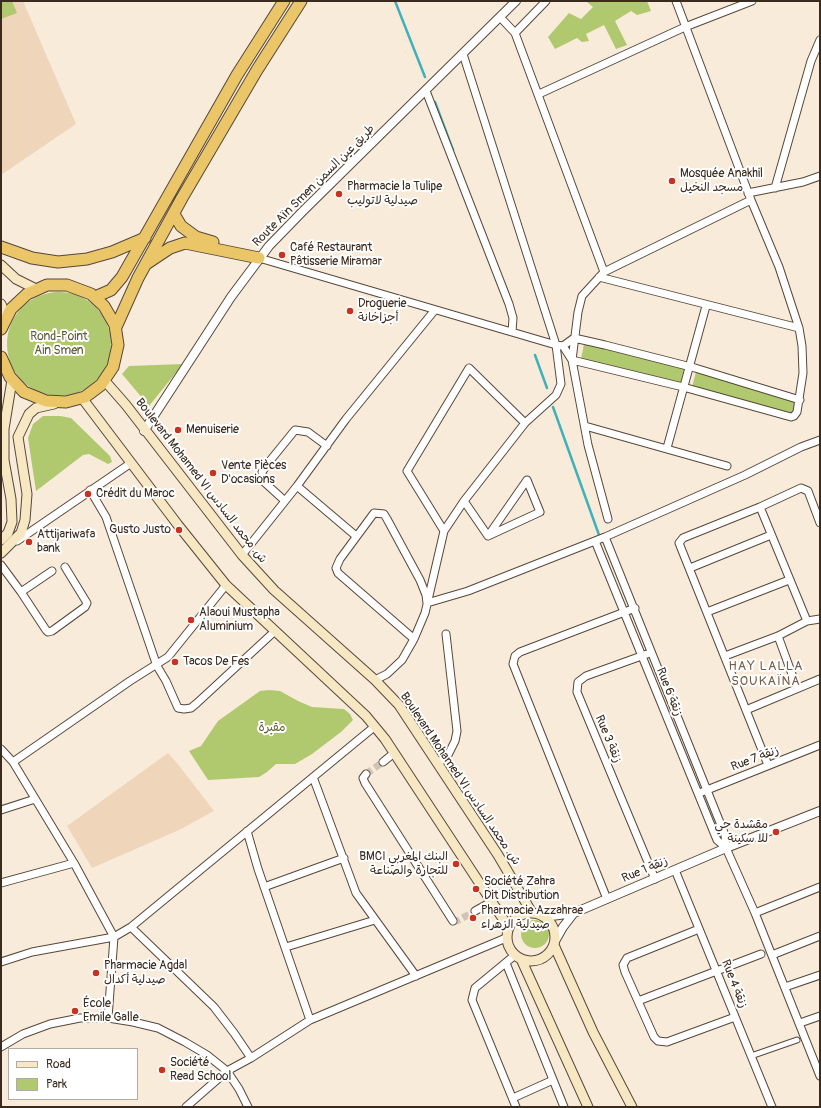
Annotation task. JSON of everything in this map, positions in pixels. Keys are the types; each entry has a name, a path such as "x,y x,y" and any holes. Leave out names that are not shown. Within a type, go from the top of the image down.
{"highway":[{"path":"96,297 111,290 117,283 145,238 222,100 284,1"},
{"path":"116,327 144,266 257,70 301,1"},
{"path":"174,214 181,226 196,237 259,258"},
{"path":"1,247 32,258 58,262 87,259 112,252 145,238"},
{"path":"144,266 170,248 185,244 259,258"},
{"path":"1,329 6,316 20,298 36,289 50,285 67,285 81,289 96,297 109,312 116,327 118,340 117,356 105,381 97,389 82,398 60,403 46,401 32,396 12,380 4,367 1,357"}],"main road":[{"path":"1,265 16,279 36,289"},
{"path":"1,304 6,316"},
{"path":"1,540 8,533 12,522 11,499 3,457 4,429 12,380"},
{"name":"Boulevard Mohamed VI ش. محمد السادس","path":"105,381 126,405 144,431 242,555 274,590 375,680 399,705 506,869 532,913"},
{"path":"82,398 226,586 366,716 394,753 508,928"},
{"path":"2,552 21,533 26,520 27,494 18,437 22,426 29,414 36,408 60,403"},
{"path":"587,1107 518,957 508,946 506,938 508,928 512,921 518,917 532,913 544,917 552,926 554,943 594,1032 632,1107"},
{"path":"518,957 533,962 541,959 548,955 554,943"}],"street":[{"name":"Route Aïn Smen طريق عين السمن","path":"144,431 259,258 303,211 516,1"},
{"path":"515,33 546,1"},
{"path":"259,258 434,311 559,346 572,360 683,387 791,417 796,415 800,400 802,359 800,328 779,267 748,193 676,1"},
{"path":"539,94 685,27 752,1"},
{"path":"500,17 515,33 539,94 604,272"},
{"path":"775,188 811,61 820,40"},
{"path":"375,680 395,667 407,653 414,639 425,613 444,532 464,501 525,423 553,398 560,388 561,379 559,346 463,54"},
{"path":"426,91 509,304 513,318 512,332"},
{"path":"748,193 775,188 820,176"},
{"path":"608,519 585,426 572,360 579,303 582,296 604,272 751,200"},
{"path":"599,277 706,306 800,328"},
{"path":"667,448 706,306"},
{"path":"242,555 298,486 346,419 434,311"},
{"path":"559,346 574,338 689,366 800,400"},
{"path":"444,532 407,471 469,368 525,423"},
{"path":"585,426 727,466"},
{"path":"285,501 263,481 262,472 269,462 295,430 308,432 327,446"},
{"path":"427,603 468,591 605,537 745,475 801,447 820,440"},
{"path":"2,552 131,463"},
{"path":"527,480 540,512 488,536 492,530 527,480"},
{"path":"298,486 356,536"},
{"path":"768,765 680,546 680,540 804,488 808,491 820,523"},
{"path":"90,490 101,506 114,538 157,666 166,681 178,708 191,708 275,631"},
{"path":"464,501 488,536"},
{"path":"760,507 807,621"},
{"path":"414,639 338,573 336,568 340,559 374,513 384,514 420,580 426,595 427,603"},
{"path":"690,568 771,535"},
{"name":"Rue 6 زنقة","path":"605,537 635,608 725,835 726,848 772,954 820,1076"},
{"name":"Rue 6 زنقة","path":"595,541 625,611 717,840 726,848"},
{"path":"1,565 48,632 52,631 85,607 87,603 65,567"},
{"path":"21,592 52,571"},
{"path":"707,612 789,580"},
{"path":"13,762 130,682 157,666 168,657 226,586"},
{"path":"607,899 513,664 515,656 520,652 635,608"},
{"path":"725,656 778,636 807,621 820,619"},
{"path":"438,763 448,754 455,741 456,731 446,634"},
{"path":"778,636 797,688"},
{"name":"Rue 3 زنقة","path":"652,652 586,676 578,682 577,692 655,879"},
{"path":"746,710 820,679"},
{"path":"1,962 32,952 114,937 131,927 374,727"},
{"name":"Rue 7 زنقة","path":"698,793 820,745"},
{"path":"1,749 13,762 74,863 114,937 108,1018"},
{"path":"383,762 394,753"},
{"path":"366,774 363,778 365,783 454,921"},
{"path":"313,777 356,893 416,976"},
{"path":"1,810 35,799"},
{"name":"Rue 1 زنقة","path":"574,913 726,848 820,811"},
{"path":"247,831 264,886 310,1020"},
{"path":"264,886 344,858"},
{"path":"1,883 74,863"},
{"name":"Rue 4 زنقة","path":"675,870 772,1107"},
{"path":"755,913 820,888"},
{"path":"476,911 491,902"},
{"path":"544,917 574,913"},
{"path":"554,943 562,927 574,913"},
{"path":"286,947 375,920"},
{"path":"131,927 214,1007 234,1033 250,1058"},
{"path":"699,929 627,958 624,961 625,972 654,1037 662,1042 667,1042 735,1017"},
{"path":"772,954 820,936"},
{"path":"186,1107 227,1071 310,1020 506,938"},
{"path":"638,1002 761,954"},
{"path":"516,1107 472,1000 474,990 506,962 518,957"},
{"path":"506,962 564,1107"},
{"path":"785,987 820,975"},
{"path":"800,1023 820,1016"},
{"path":"1,1047 23,1034 50,1024 80,1018 108,1018 158,1028 186,1042 227,1071 239,1089 248,1107"},
{"path":"751,1056 797,1040"},
{"path":"812,1056 820,1054"},
{"path":"513,1098 553,1080"}],"shaded area":[{"path":"1,1 23,1 76,124 1,175"},
{"path":"168,753 214,811 179,830 92,868 67,826"}],"green space":[{"path":"1,1 12,1 17,13 1,19"},
{"path":"586,1 647,1 651,11 637,15 631,11 615,21 627,45 616,49 604,25 586,34 589,41 582,42 577,38 555,49 548,37 569,13 581,19 593,7"},
{"name":"Rond-Point Ain Smen","path":"59,292 79,296 88,301 102,315 107,324 111,344 107,364 102,373 88,387 79,392 59,396 39,392 30,387 16,373 11,364 7,344 11,324 16,315 30,301 39,296"},
{"path":"584,344 685,365 680,385 581,359"},
{"path":"183,364 149,406 122,374 129,366"},
{"path":"697,368 797,401 794,414 692,387"},
{"path":"43,416 60,416 71,418 110,456 112,462 108,464 89,454 83,455 36,491 28,438 33,424"},
{"name":"مقبرة","path":"260,691 280,691 312,707 344,709 350,714 353,720 341,732 312,754 295,764 276,764 259,777 208,780 189,751 201,746 218,721"},
{"path":"535,920 545,924 549,934 545,944 535,948 525,944 521,934 525,924"}],"waterway":[{"path":"395,1 425,77"},
{"path":"435,102 453,150"},
{"path":"535,355 547,388"},
{"path":"553,407 599,535"}],"tunnel":[{"path":"366,774 383,762"},
{"path":"453,921 457,921 475,911"}],"place":[{"name":"Mosquée Anakhil مسجد النخيل","path":"672,181"},
{"name":"Pharmacie la Tulipe صيدلية لاتوليب","path":"339,194"},
{"name":"Café Restaurant Pâtisserie Miramar","path":"282,255"},
{"name":"Droguerie أجزاخانة","path":"350,311"},
{"name":"Menuiserie","path":"178,430"},
{"name":"Vente Pièces D'ocasions","path":"213,473"},
{"name":"Crédit du Maroc","path":"88,494"},
{"name":"Gusto Justo","path":"179,530"},
{"name":"Attijariwafa bank","path":"29,542"},
{"name":"Alaoui Mustapha Aluminium","path":"191,620"},
{"name":"Tacos De Fes","path":"175,662"},
{"name":"مقشدة حي للا سكينة","path":"776,832"},
{"name":"BMCI البنك المغربي للتجارة والصناعة","path":"456,864"},
{"name":"Société Zahra Dit Distribution","path":"476,889"},
{"name":"Pharmacie Azzahrae صيدلية الزهراء","path":"473,918"},
{"name":"Pharmacie Agdal صيدلية أكدال","path":"96,973"},
{"name":"École Emile Galle","path":"75,1011"},
{"name":"Société Read School","path":"162,1070"}],"district":[{"name":"HAY LALLA SOUKAÏNA","path":"766,674"}]}
